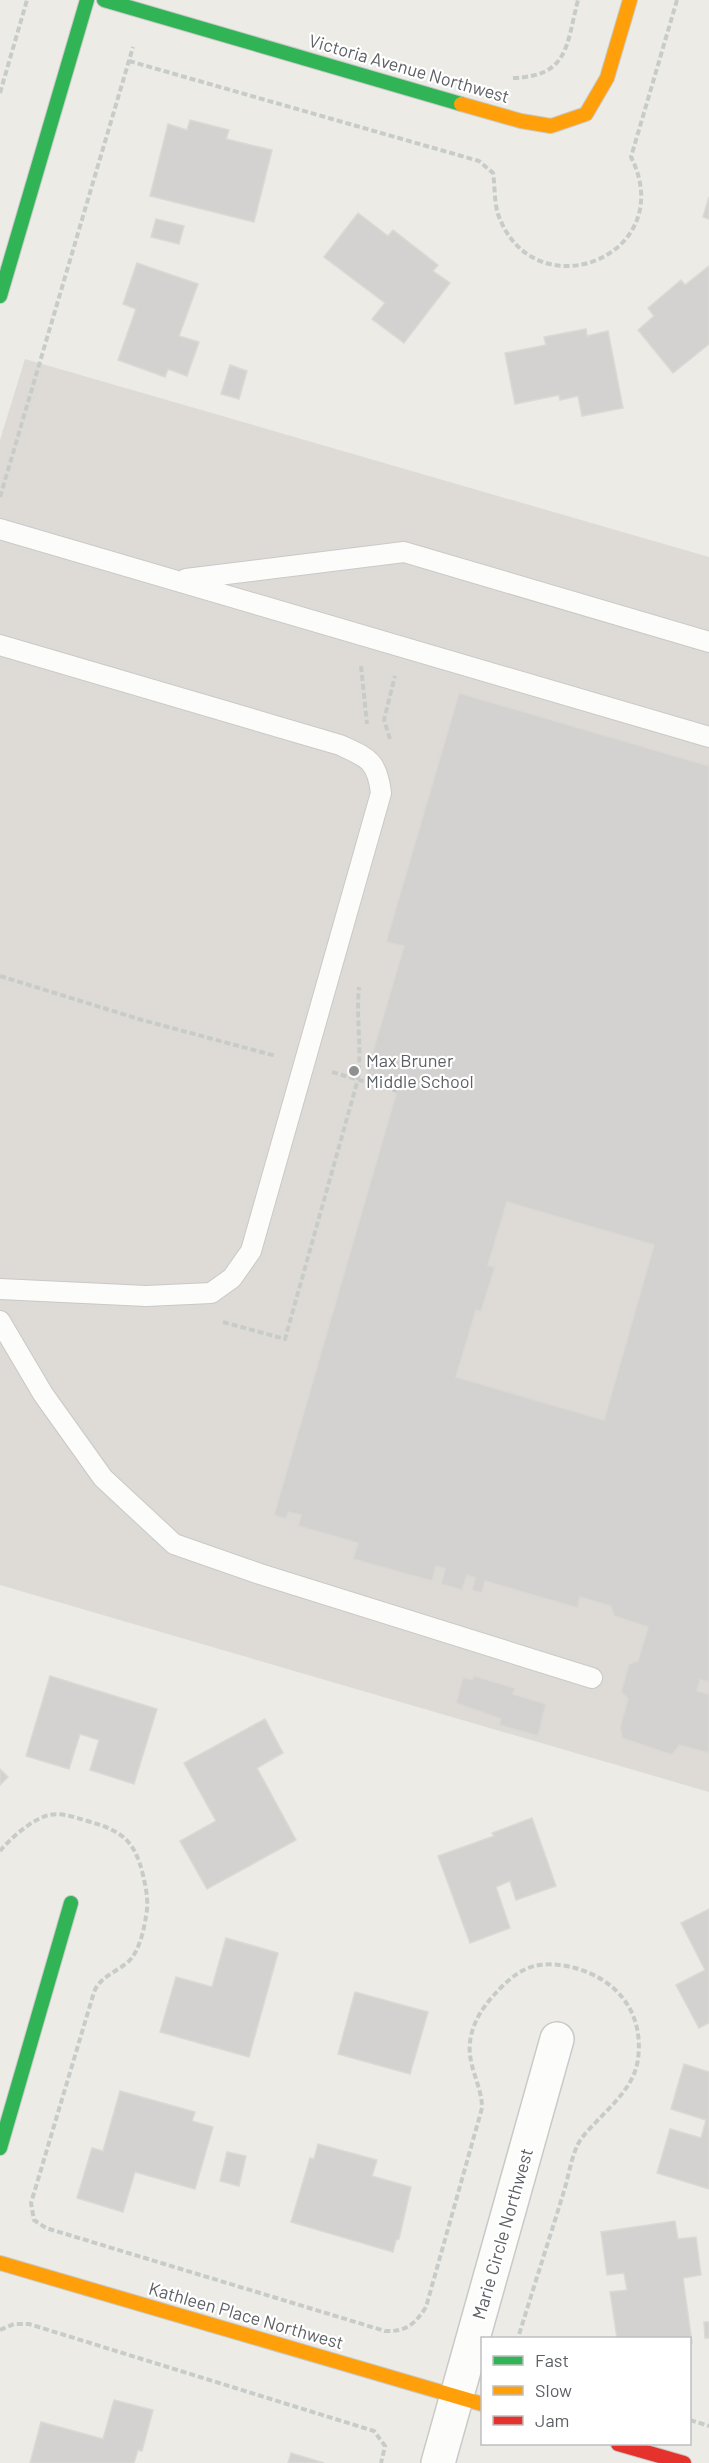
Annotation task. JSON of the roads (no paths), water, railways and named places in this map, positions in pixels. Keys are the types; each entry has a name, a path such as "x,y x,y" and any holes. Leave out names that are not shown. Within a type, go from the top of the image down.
{"street":[{"path":"0,296 87,0"},
{"name":"Victoria Avenue Northwest","path":"104,0 521,121 551,126 586,114 606,78 630,0"},
{"path":"0,2148 71,1903"},
{"name":"Marie Circle Northwest","path":"485,2337 557,2039"},
{"name":"Kathleen Place Northwest","path":"0,2263 470,2400"},
{"name":"Marie Circle Northwest","path":"438,2463 470,2400 481,2354"},
{"path":"621,2445 684,2463"}],"lane":[{"path":"0,529 709,737"},
{"path":"177,581 404,552 709,642"},
{"path":"0,645 329,742 368,758 379,774 381,793 377,814 251,1251 232,1278 211,1293 146,1296 0,1289"},
{"path":"0,1321 43,1394 103,1478 174,1544 260,1574 592,1678"}],"place":[{"name":"Max Bruner Middle School","path":"354,1071"}]}
